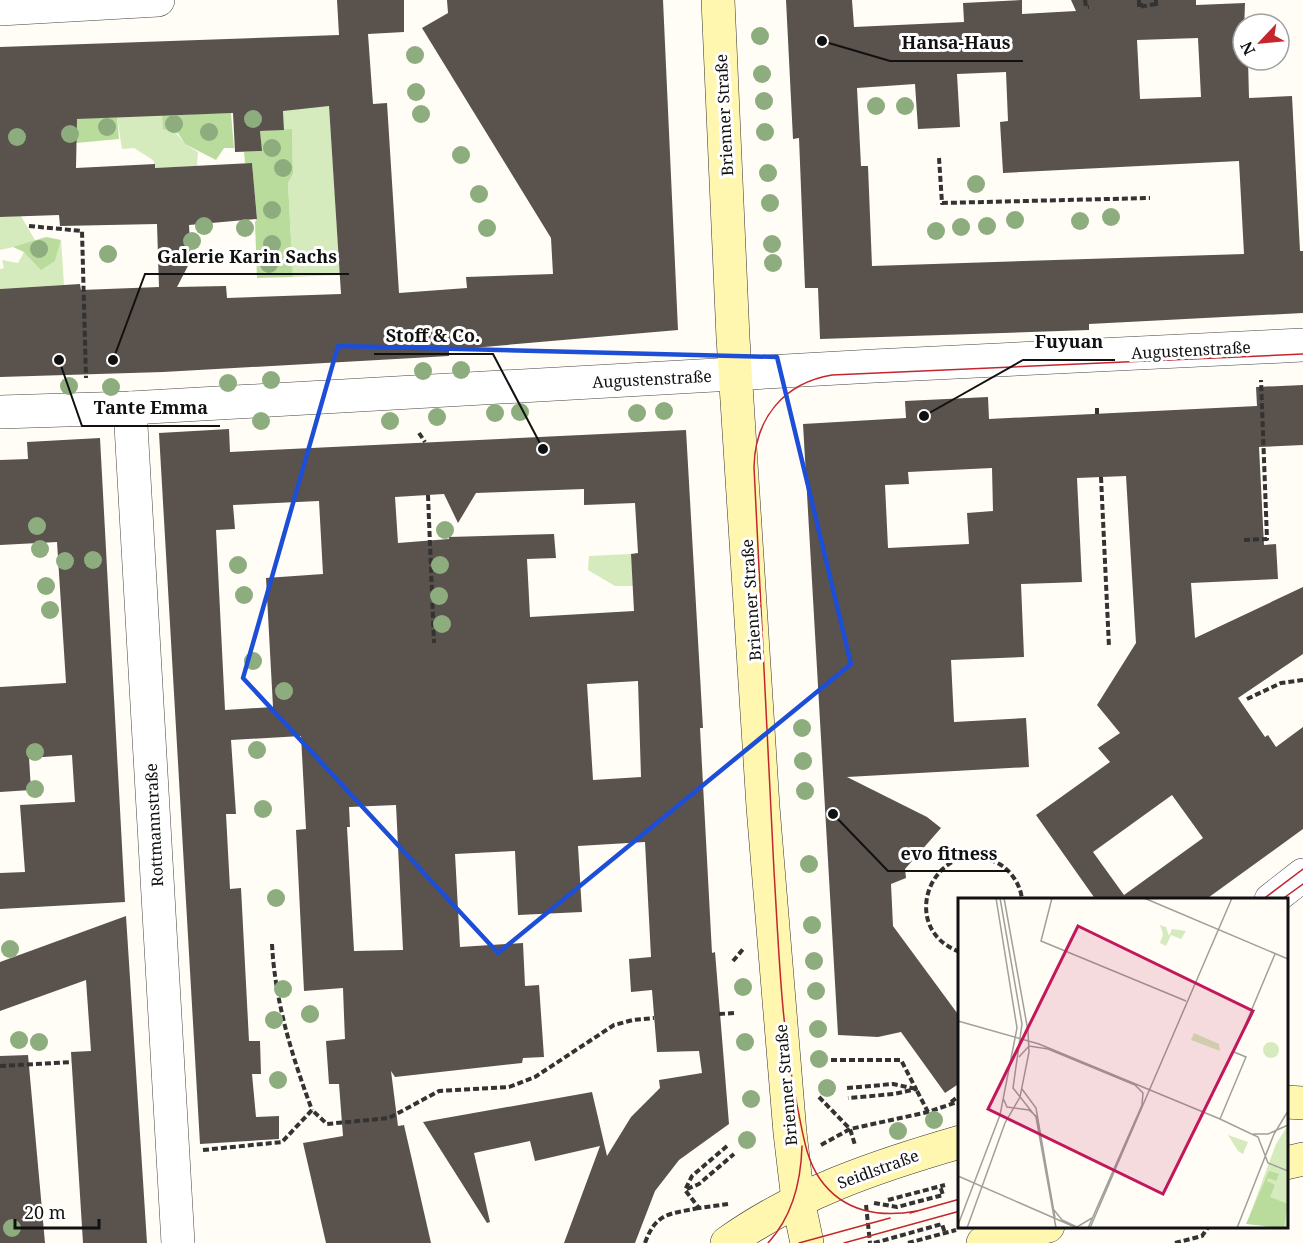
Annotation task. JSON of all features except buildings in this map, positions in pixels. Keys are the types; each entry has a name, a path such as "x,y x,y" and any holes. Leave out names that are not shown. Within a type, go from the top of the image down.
{"main road":[{"name":"Brienner Straße","path":"718,0 737,374 764,818 793,1162 807,1243"},
{"path":"1288,1102 1303,1103"},
{"name":"Seidlstraße","path":"727,1243 798,1200 863,1171 958,1143"},
{"path":"1288,1163 1303,1159"},
{"path":"974,1235 1038,1228"}],"street":[{"path":"0,9 158,0"},
{"name":"Augustenstraße","path":"0,412 130,408 1303,345"},
{"name":"Rottmannstraße","path":"130,408 178,1243"},
{"path":"1274,898 1303,876"}],"path":[{"path":"1085,0 1086,7 1089,7"},
{"path":"1138,2 1156,3"},
{"path":"939,158 942,203 1150,198"},
{"path":"29,226 82,231 87,409"},
{"path":"1245,540 1267,539 1260,380"},
{"path":"1097,407 1097,414"},
{"path":"419,433 425,442"},
{"path":"1101,477 1109,647"},
{"path":"428,495 434,643"},
{"path":"1246,699 1281,683 1303,680"},
{"path":"958,951 949,948 937,938 928,923 925,908 927,892 934,877 945,866 959,859 976,856 991,860 1005,868 1016,880 1021,898"},
{"path":"272,944 274,979 292,1055 312,1110 327,1124 389,1118 439,1091 509,1087 535,1077 614,1025 654,1018"},
{"path":"719,1014 735,1013"},
{"path":"831,1060 901,1060 928,1112"},
{"path":"0,1066 72,1062"},
{"path":"847,1088 893,1084 916,1089"},
{"path":"848,1098 894,1094 916,1089"},
{"path":"946,1105 958,1096"},
{"path":"793,1162 850,1129 928,1112 958,1102"},
{"path":"201,1150 282,1142 312,1110"},
{"path":"685,1190 692,1176 728,1146"},
{"path":"685,1190 699,1184 734,1154"},
{"path":"866,1202 897,1207 943,1195 942,1185 888,1200"},
{"path":"685,1190 699,1208"},
{"path":"645,1243 652,1224 665,1215 734,1203"},
{"path":"874,1243 942,1224 945,1233"},
{"path":"1175,1243 1202,1236 1208,1228"},
{"path":"908,1243 945,1233 974,1235"}],"highlighted area":[{"path":"338,346 777,357 851,664 498,953 243,678"}],"green space":[{"path":"329,106 340,275 293,277 288,183 293,174 292,130 284,130 283,109"},
{"path":"231,113 234,148 224,148 216,160 185,144 178,133 163,129 162,115"},
{"path":"162,115 185,144 198,152 197,166 155,168 153,160 134,148 122,149 117,117"},
{"path":"117,117 119,139 76,143 0,122"},
{"path":"292,129 293,174 288,183 293,277 257,278 255,222 257,218 252,163 245,163 244,152 261,151 260,131"},
{"path":"21,216 36,242 0,250 0,217"},
{"path":"46,237 61,240 55,261 41,270 24,252 13,247"},
{"path":"61,240 64,285 0,289 0,269 4,268 2,260 18,263 24,252 55,261"},
{"path":"631,554 633,586 615,586 588,570 589,556"}],"tram line":[{"path":"917,1211 889,1214 863,1210 840,1199 829,1190 815,1171 808,1155 792,1080 777,931 754,467 756,449 766,418 786,395 815,379 832,375 1303,354"},
{"path":"1265,898 1303,869"},
{"path":"1284,898 1303,884"},
{"path":"768,1243 784,1222 794,1198 800,1173 802,1146"},
{"path":"910,1213 958,1200"},
{"path":"844,1243 958,1212"},
{"path":"799,1243 890,1218"}],"place":[{"name":"Hansa-Haus","path":"822,41"},
{"name":"Tante Emma","path":"59,360"},
{"name":"Galerie Karin Sachs","path":"113,360"},
{"name":"Fuyuan","path":"924,416"},
{"name":"Stoff & Co.","path":"543,449"},
{"name":"evo fitness","path":"833,814"}]}
